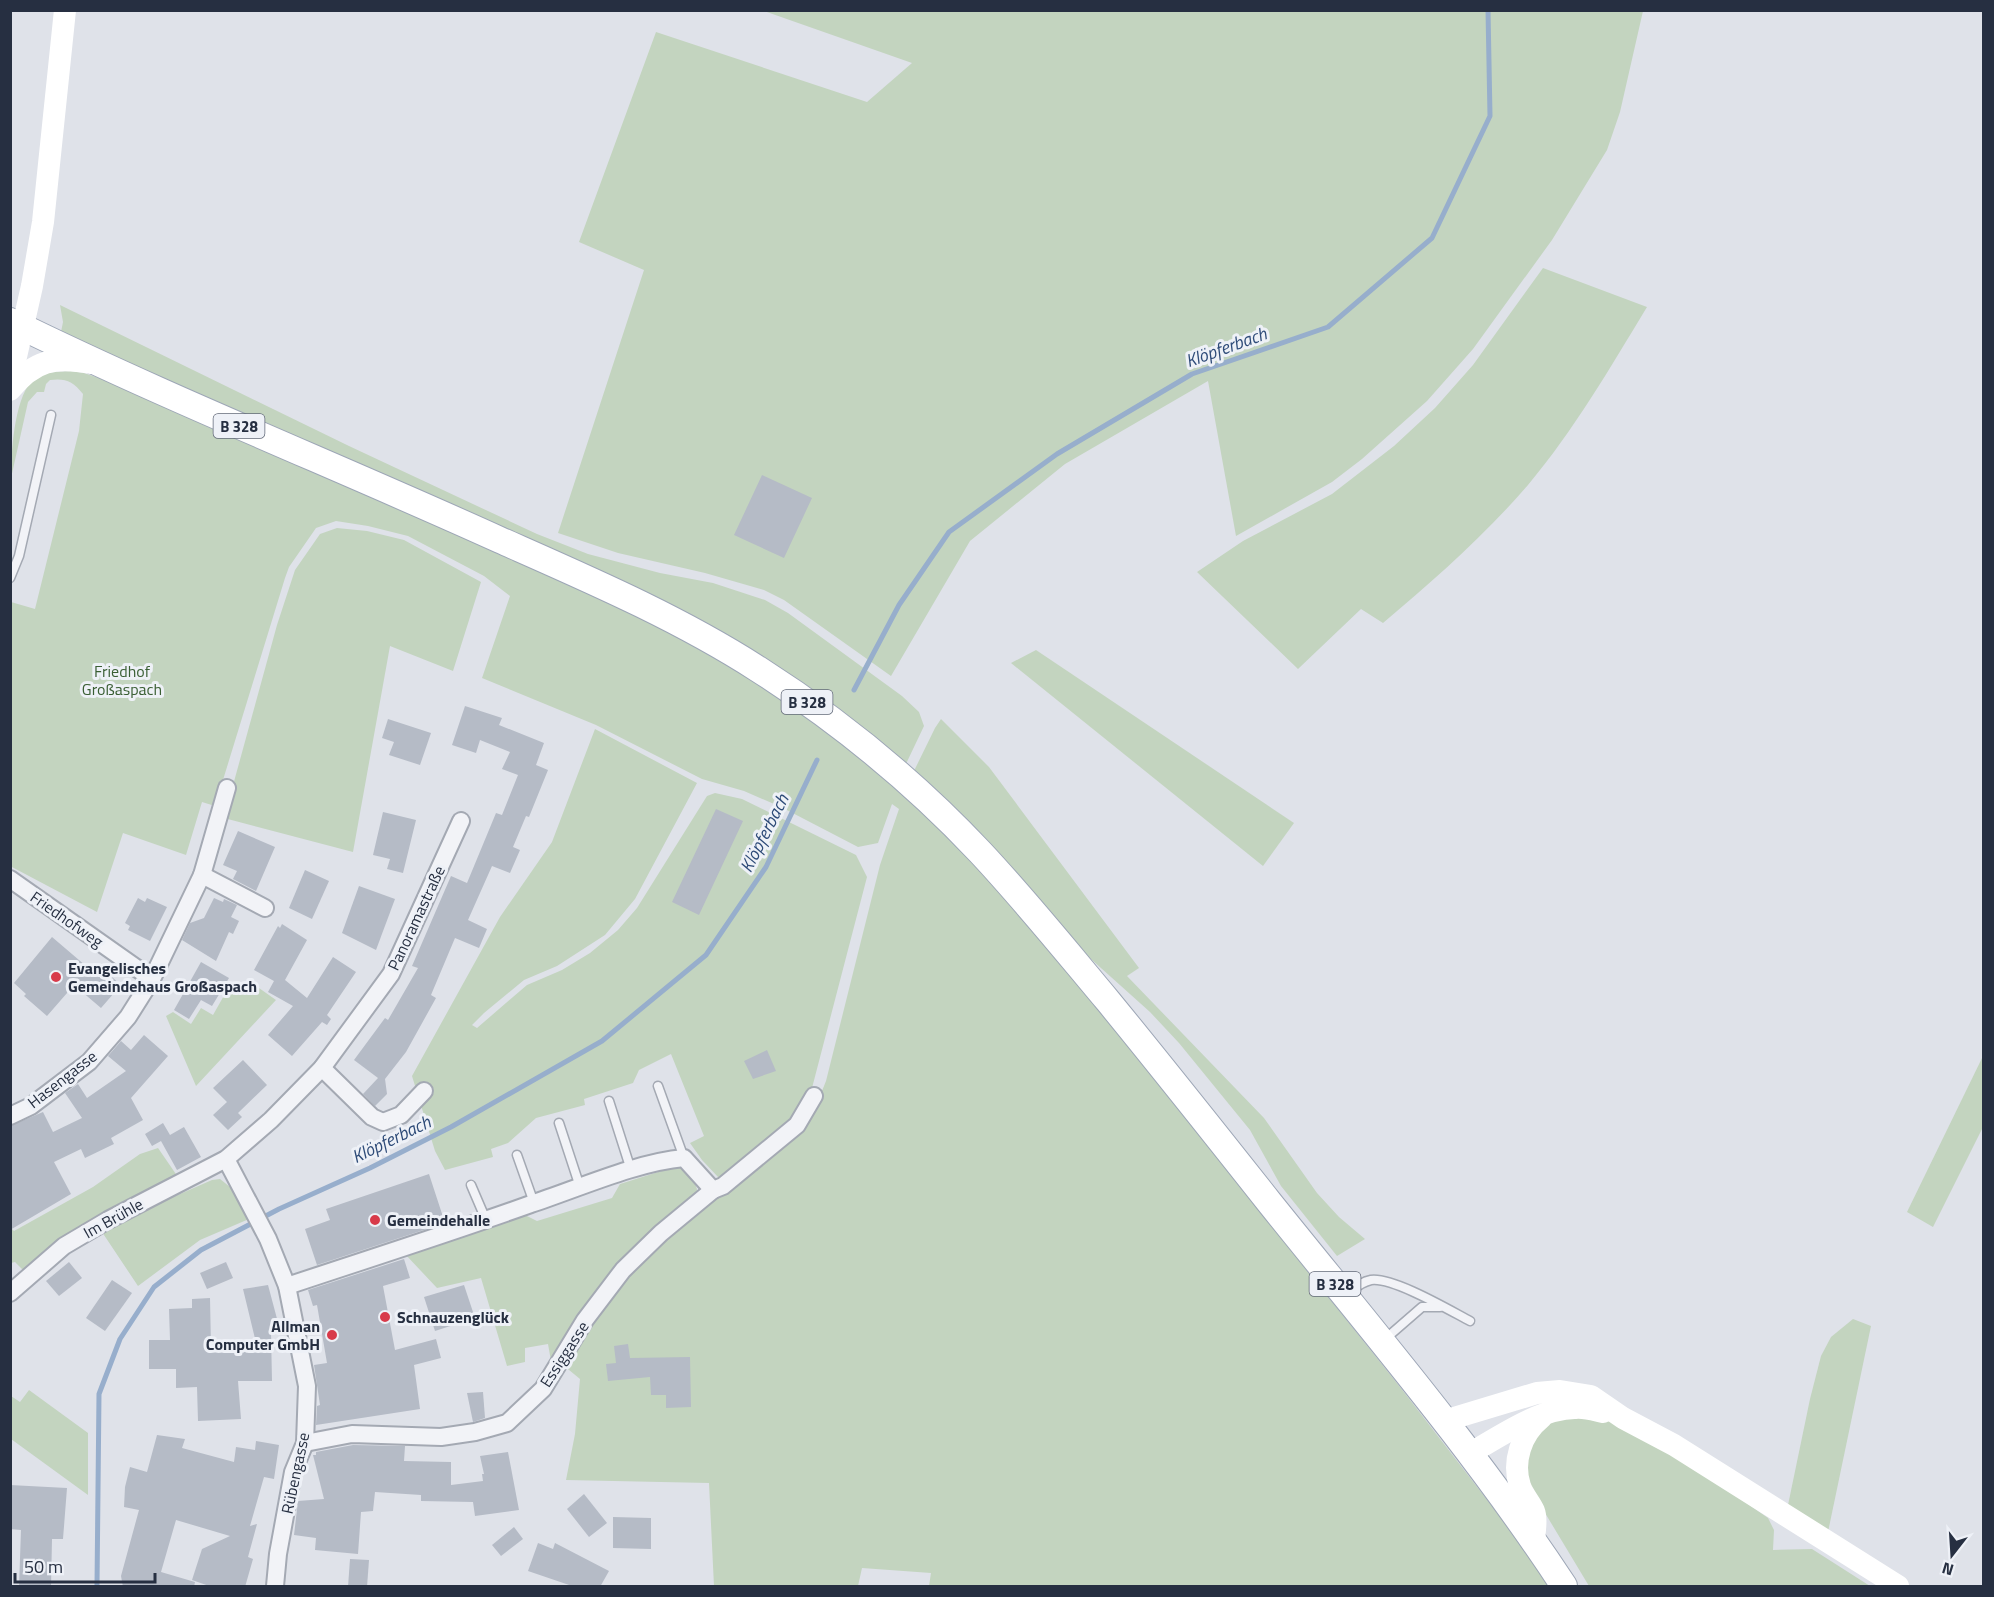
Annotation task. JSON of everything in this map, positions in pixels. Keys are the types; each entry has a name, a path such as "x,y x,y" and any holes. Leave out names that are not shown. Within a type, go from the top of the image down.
{"main road":[{"path":"10,383 17,324 32,286 43,222 65,10"},
{"name":"B 328","path":"17,324 102,366 644,605 711,640 760,670 869,750 976,847 1011,885 1131,1029 1444,1421 1535,1543 1564,1587"},
{"path":"10,390 18,380 42,363 64,359 102,366"},
{"path":"1444,1421 1537,1393 1560,1391 1591,1396 1623,1418 1674,1445 1898,1587"},
{"path":"1469,1454 1511,1430 1548,1413 1575,1407 1623,1418"},
{"path":"1535,1543 1534,1511 1520,1487 1517,1463 1526,1436 1533,1424 1548,1413"}],"street":[{"name":"Hasengasse","path":"10,1116 31,1106 89,1062 128,1017 152,979 202,875 227,788"},
{"name":"Panoramastraße","path":"226,1159 274,1123 322,1068 391,974 461,821"},
{"path":"202,875 265,908"},
{"name":"Friedhofweg","path":"10,879 57,916 152,979"},
{"path":"322,1068 372,1117 383,1122 401,1116 424,1091"},
{"name":"Essiggasse","path":"305,1443 352,1434 441,1437 475,1432 507,1423 543,1389 585,1320 623,1270 661,1233 797,1125 814,1096"},
{"path":"287,1286 670,1159 684,1158 713,1190"},
{"name":"Rübengasse","path":"226,1159 268,1239 287,1286 307,1386 305,1443 293,1472 278,1554 275,1587"},
{"name":"Im Brühle","path":"10,1293 64,1246 108,1220 226,1159"}],"lane":[{"path":"10,578 19,556 51,415"},
{"path":"657,1086 684,1158"},
{"path":"609,1101 631,1171"},
{"path":"559,1123 580,1187"},
{"path":"517,1155 534,1203"},
{"path":"471,1185 486,1220"},
{"path":"1345,1297 1362,1283 1373,1280 1382,1281 1470,1321"},
{"path":"1381,1343 1422,1307 1442,1307"}],"green space":[{"path":"764,11 1643,11 1620,112 1607,150 1552,240 1473,349 1427,401 1362,459 1332,482 1236,536 1208,381 1065,464 970,541 891,676 784,600 764,590 705,573 618,553 558,533 644,270 579,242 656,32 867,102 912,63"},
{"path":"1543,268 1647,307 1561,443 1528,485 1494,522 1440,574 1383,623 1361,609 1298,669 1197,572 1243,541 1332,494 1394,446 1435,408 1473,365"},
{"path":"60,305 349,446 537,534 588,554 660,573 713,583 765,600 788,613 902,696 919,712 924,726 905,766 730,638 682,611 634,586 531,539 530,541 142,372 61,332 63,322"},
{"name":"Friedhof Großaspach","path":"71,371 120,385 618,604 723,659 826,730 914,802 1004,893 1142,1063 1400,1387 1498,1514 1550,1586 929,1586 931,1573 862,1568 858,1586 714,1586 709,1483 566,1480 575,1434 580,1379 563,1365 588,1327 625,1281 658,1246 818,1101 826,1081 880,865 899,809 892,804 878,843 858,847 781,807 744,791 702,779 596,725 482,678 510,596 484,576 408,536 336,521 316,528 289,567 215,806 202,802 186,855 123,833 97,912 10,866 11,602 35,609 79,431 83,394 68,381 50,380 44,392 37,392 28,402 11,478 13,442 17,414 25,391 31,382 45,374"},
{"path":"337,528 367,531 404,540 481,582 453,671 390,646 353,852 224,818 277,625 295,570 320,534"},
{"path":"1036,650 1294,823 1263,866 1011,663"},
{"path":"941,719 989,767 1139,968 1127,976 1264,1118 1317,1193 1339,1217 1365,1239 1337,1256 1281,1186 1250,1130 1179,1043 1150,1012 1082,951 913,773"},
{"path":"595,729 697,783 635,899 605,935 557,966 524,980 472,1025 477,1028 527,985 562,970 590,953 618,930 637,908 707,796 715,793 742,799 856,855 867,877 812,1088 793,1122 727,1176 718,1177 690,1143 704,1136 671,1054 639,1070 633,1083 584,1099 585,1105 536,1118 508,1143 491,1149 493,1157 445,1170 435,1151 412,1076 500,917 552,842"},
{"path":"249,981 276,1000 196,1086 166,1016 173,1012 191,1024 201,1008 213,1015 230,985 242,991"},
{"path":"1983,1056 1983,1127 1933,1227 1907,1212"},
{"path":"158,1148 180,1180 24,1271 15,1262 11,1263 10,1227 14,1231 93,1187 140,1154"},
{"path":"671,1168 680,1168 691,1174 697,1189 696,1199 607,1277 551,1361 548,1344 525,1348 525,1362 507,1366 481,1278 437,1288 405,1254 525,1215 537,1221 612,1198 620,1184"},
{"path":"220,1179 230,1187 249,1219 200,1240 138,1286 100,1229 212,1180"},
{"path":"1853,1319 1871,1326 1828,1532 1788,1505 1821,1356 1831,1337"},
{"path":"29,1390 88,1433 88,1495 11,1439 11,1396 20,1402"},
{"path":"1590,1414 1625,1427 1672,1451 1768,1518 1774,1530 1773,1550 1812,1549 1870,1586 1589,1586 1527,1483 1526,1463 1531,1441 1555,1418"}],"building":[{"path":"762,475 812,498 784,558 734,535"},
{"path":"465,706 502,718 499,725 544,743 536,765 548,770 529,817 526,816 513,847 520,850 510,873 492,866 468,920 487,929 479,948 455,938 431,995 436,998 406,1052 385,1079 387,1094 375,1106 363,1094 378,1078 354,1060 385,1018 388,1020 418,968 412,966 451,876 467,883 496,813 502,815 518,775 502,769 510,752 480,740 476,753 452,745"},
{"path":"388,719 431,733 420,765 389,755 394,742 382,738"},
{"path":"716,809 743,821 699,915 672,902"},
{"path":"383,812 416,820 403,873 387,869 390,859 373,855"},
{"path":"238,831 275,847 256,891 233,879 237,871 223,865"},
{"path":"305,870 329,881 312,919 289,908"},
{"path":"359,886 395,899 376,950 342,933"},
{"path":"138,898 145,902 147,898 167,907 150,941 128,930 130,926 125,923"},
{"path":"214,898 223,902 224,899 237,905 231,917 239,921 233,934 229,932 216,961 182,940 190,923 204,918"},
{"path":"282,924 307,940 285,980 307,998 333,957 356,972 327,1015 331,1019 327,1025 322,1022 292,1056 268,1035 293,1006 268,992 274,981 254,970 278,926 280,928"},
{"name":"Evangelisches Gemeindehaus Großaspach","path":"52,937 86,966 89,963 101,973 104,970 121,985 101,1008 74,985 47,1016 24,996 26,994 14,983"},
{"path":"201,962 229,978 212,1006 201,1000 189,1019 174,1010"},
{"path":"144,1035 168,1056 131,1098 143,1120 111,1138 114,1144 85,1158 81,1149 54,1162 71,1194 10,1230 10,1126 43,1112 53,1132 82,1118 65,1093 78,1084 87,1098 126,1071 108,1056 121,1041 131,1050"},
{"path":"767,1050 776,1071 753,1079 744,1061"},
{"path":"243,1060 267,1085 238,1113 242,1117 228,1130 213,1115 227,1102 213,1088"},
{"path":"163,1123 170,1135 184,1127 201,1157 177,1170 161,1141 152,1146 145,1134"},
{"path":"429,1174 445,1223 317,1265 305,1229 330,1220 326,1209"},
{"path":"404,1259 410,1278 383,1286 395,1350 436,1339 441,1358 414,1365 420,1409 316,1425 317,1406 320,1405 314,1365 327,1363 317,1305 313,1306 308,1290"},
{"path":"69,1262 82,1278 59,1296 46,1281"},
{"path":"226,1262 233,1278 207,1289 200,1273"},
{"path":"112,1280 132,1293 105,1331 86,1318"},
{"path":"268,1285 280,1330 271,1333 272,1381 238,1381 241,1419 198,1421 197,1387 176,1388 176,1369 149,1369 149,1340 170,1340 169,1309 192,1308 192,1299 210,1298 211,1348 257,1347 243,1289"},
{"path":"464,1285 475,1318 435,1331 424,1297"},
{"path":"628,1344 630,1358 690,1357 691,1407 666,1408 666,1395 651,1395 650,1377 608,1381 606,1364 616,1363 614,1346"},
{"path":"483,1392 485,1418 473,1422 467,1393"},
{"path":"157,1435 185,1439 182,1448 234,1462 236,1447 255,1450 256,1441 279,1445 274,1479 264,1477 250,1526 257,1524 248,1557 253,1559 245,1587 212,1587 192,1580 202,1549 230,1536 176,1520 161,1572 195,1582 194,1587 123,1587 121,1576 139,1510 124,1507 125,1487 130,1467 147,1472"},
{"path":"353,1445 405,1446 404,1461 451,1462 451,1485 483,1481 482,1474 484,1474 480,1456 508,1452 519,1510 475,1516 473,1502 421,1501 421,1495 375,1492 373,1511 361,1512 358,1554 315,1550 316,1538 294,1535 298,1501 324,1499 313,1455 316,1455 316,1452"},
{"path":"10,1485 67,1488 63,1539 52,1539 51,1587 19,1587 21,1530 10,1529"},
{"path":"584,1494 607,1523 589,1537 567,1509"},
{"path":"613,1517 651,1518 651,1549 613,1548"},
{"path":"514,1527 523,1539 501,1556 492,1545"},
{"path":"538,1543 553,1549 555,1543 609,1571 600,1587 575,1587 528,1571"},
{"path":"350,1559 369,1560 367,1587 348,1587"}],"waterway":[{"name":"Klöpferbach","path":"854,690 899,605 949,532 1057,454 1192,374 1328,327 1432,238 1490,116 1488,10"},
{"name":"Klöpferbach","path":"97,1586 99,1394 120,1339 154,1287 201,1250 279,1209 370,1168 451,1127 602,1041 706,955 766,867 817,760"}],"place":[{"name":"Evangelisches Gemeindehaus Großaspach","path":"56,977"},
{"name":"Gemeindehalle","path":"375,1220"},
{"name":"Schnauzenglück","path":"385,1317"},
{"name":"Allman Computer GmbH","path":"332,1335"}]}
